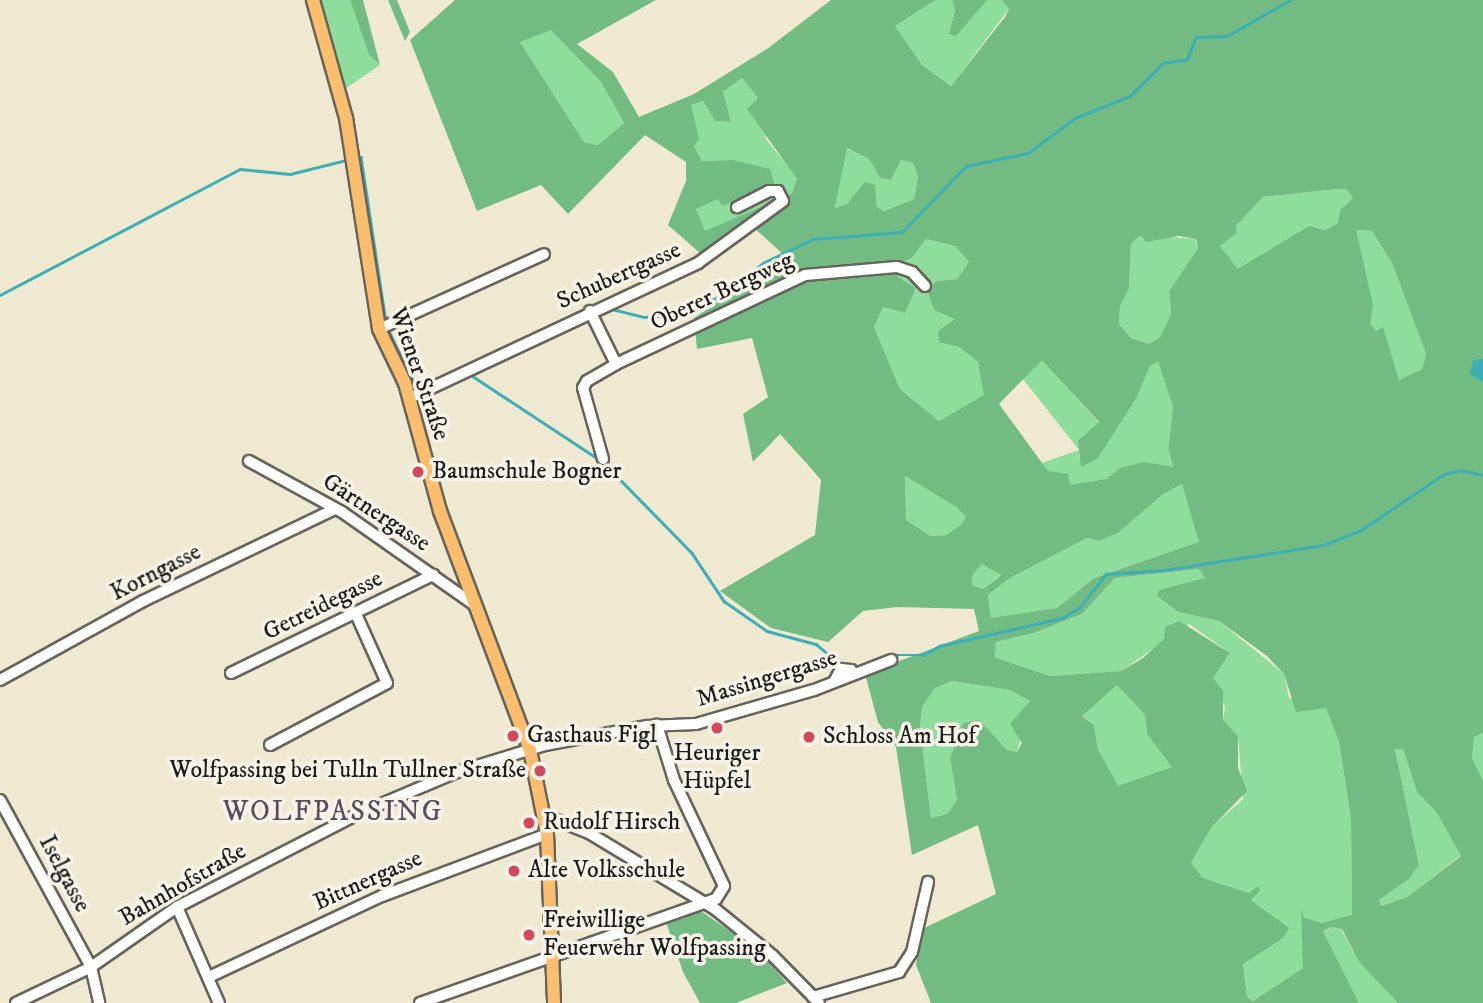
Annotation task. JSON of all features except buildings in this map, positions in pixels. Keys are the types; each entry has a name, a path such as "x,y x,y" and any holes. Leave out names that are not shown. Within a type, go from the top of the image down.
{"main road":[{"name":"Wiener Straße","path":"313,0 341,97 384,326 411,398 440,511 530,750 547,834 552,960"},
{"path":"552,960 554,1003"},
{"path":"552,960 562,1003"}],"street":[{"name":"Schubertgasse","path":"411,398 698,263 783,201 778,191 769,191 737,207"},
{"path":"384,326 544,254"},
{"name":"Oberer Bergweg","path":"603,459 583,388 587,381 616,364 805,275 897,267 912,272 925,286"},
{"path":"592,314 616,364"},
{"name":"Gärtnergasse","path":"249,461 335,509 477,606"},
{"name":"Korngasse","path":"0,680 144,601 335,509"},
{"name":"Getreidegasse","path":"231,673 433,575"},
{"path":"270,745 387,683 356,614"},
{"name":"Massingergasse","path":"530,750 657,725 696,724 835,682 891,660"},
{"path":"420,1003 452,999 716,900 724,886 674,780 657,725"},
{"name":"Bahnhofstraße","path":"16,1003 90,967 177,907 360,813 457,772 530,750"},
{"name":"Iselgasse","path":"0,800 90,967 99,1003"},
{"path":"544,815 589,833 705,902 750,936 816,1000 899,972 912,952 928,882"},
{"name":"Bittnergasse","path":"211,976 382,896 547,834"},
{"path":"177,907 211,976 219,1003"}],"green space":[{"path":"316,0 350,0 369,55 380,65 345,89"},
{"path":"350,0 363,0 380,65 369,55"},
{"path":"388,0 397,0 410,32 405,41"},
{"path":"455,0 656,0 577,44 613,72 639,117 694,94 767,49 831,0 936,0 895,26 922,65 951,86 1005,17 1009,9 1002,0 1483,0 1483,733 1474,737 1472,758 1483,780 1483,1003 1398,1003 1359,962 1342,929 1331,927 1323,931 1359,1003 931,1003 916,965 922,929 996,894 978,825 912,855 896,747 878,722 865,674 979,631 974,609 897,607 863,611 828,642 771,628 720,591 815,535 821,480 780,434 753,462 743,414 768,397 752,338 697,349 694,318 785,256 752,226 701,254 668,225 686,181 686,162 645,135 568,214 541,185 477,211 410,40","holes":["551,30 601,82 624,123 598,145 584,142 520,42","742,78 758,98 747,109 797,179 792,193 705,231 696,209 718,199 722,206 774,184 770,169 733,160 702,161 694,146 699,139 691,105 703,101 715,121 731,122 723,92","847,148 869,159 880,178 891,180 901,160 913,163 918,177 914,199 884,211 877,207 875,185 865,182 847,204 835,208","1346,189 1353,198 1340,210 1338,223 1325,230 1309,226 1238,269 1220,246 1237,233 1236,226 1263,197","1356,230 1372,231 1392,263 1426,354 1422,369 1399,380 1383,327 1376,331 1370,324 1373,305","1141,235 1146,242 1179,236 1196,239 1198,248 1169,291 1171,314 1160,337 1149,344 1131,338 1119,324 1120,306 1129,289 1131,244","926,239 955,246 969,262 957,279 937,281 927,289 934,310 955,319 938,331 939,342 959,347 978,362 984,395 939,421 900,389 874,327 883,307 905,313 916,288 897,276 897,264 912,258","1042,360 1099,422 1078,441 1081,467 1097,459 1136,399 1150,366 1158,361 1173,407 1168,449 1173,467 1144,462 1120,468 1106,479 1070,485 1068,474 1048,471 999,404","905,476 966,516 962,524 946,535 931,536 906,520","1182,484 1199,542 1094,578 1057,608 991,618 988,595 1010,578 1087,538 1099,541 1118,533 1162,495","982,564 1001,575 983,589 972,585 972,576","1199,569 1205,578 1159,590 1157,596 1178,612 1219,621 1267,656 1284,674 1296,712 1326,708 1339,742 1351,819 1352,915 1321,923 1304,917 1301,909 1303,968 1253,1001 1247,997 1243,964 1283,938 1289,928 1251,900 1260,890 1258,886 1249,893 1203,878 1191,863 1211,828 1247,791 1238,768 1238,736 1223,720 1223,691 1213,678 1230,653 1179,621 1165,627 1164,639 1143,658 1121,671 1050,676 994,657 996,642 1034,633 1082,614 1115,578","952,681 1010,690 1030,701 1010,724 1022,743 1017,752 1007,750 979,720 963,723 950,758 957,800 947,814 931,818 920,726 922,707 935,688","1117,685 1145,715 1147,734 1172,767 1118,786 1098,749 1094,725 1082,716","1395,749 1403,749 1417,792 1437,813 1461,856 1407,897 1381,906 1379,900 1409,879 1419,865"]},
{"path":"936,0 952,0 955,10 949,34 987,0 1002,0 1009,9 951,86 922,65 895,26"},
{"path":"952,0 987,0 956,36 949,34 955,10"},
{"path":"551,29 601,82 624,123 598,145 584,142 520,42"},
{"path":"742,78 758,98 766,139 798,179 792,193 704,232 696,209 719,198 722,206 733,160 702,161 694,146 691,105 703,101 715,121 730,122 723,92"},
{"path":"846,148 869,159 880,178 891,180 901,160 913,163 918,177 914,199 884,211 877,207 876,196 865,183 847,204 835,209"},
{"path":"1346,189 1353,198 1340,210 1338,223 1325,230 1309,226 1238,270 1220,246 1237,233 1236,226 1263,197"},
{"path":"1355,230 1372,231 1392,263 1426,354 1422,369 1398,381 1383,328 1376,331 1369,324 1372,305"},
{"path":"1141,235 1195,239 1198,248 1169,291 1171,314 1160,337 1149,344 1131,338 1119,324 1120,306 1129,289 1131,244"},
{"path":"926,239 955,246 969,262 957,279 937,281 941,311 956,319 959,347 978,362 985,395 939,421 900,389 874,327 883,307 905,313 916,288 897,276 896,264 912,258"},
{"path":"1042,359 1099,423 1079,455 1082,466 1118,426 1136,399 1150,365 1158,360 1173,407 1168,449 1173,468 1120,468 1106,479 1070,486 1048,471 1042,463 1079,450 1023,379"},
{"path":"905,476 967,516 962,524 947,535 931,536 906,520"},
{"path":"1182,484 1200,542 1094,578 1057,608 991,619 988,595 1010,578 1087,538 1099,541 1118,533 1162,495"},
{"path":"982,564 1001,574 983,589 972,585 972,576"},
{"path":"1200,569 1205,578 1157,596 1178,612 1219,621 1284,674 1289,698 1326,707 1339,742 1351,819 1352,916 1321,923 1304,917 1303,968 1253,1001 1247,997 1243,964 1261,951 1265,910 1250,900 1249,893 1203,878 1191,863 1211,828 1243,799 1238,736 1223,720 1225,707 1213,678 1230,653 1189,624 1121,671 1050,676 993,657 996,642 1034,633 1082,614 1115,578"},
{"path":"952,681 1010,690 1031,701 1017,752 1007,751 979,721 963,723 950,758 957,800 947,814 931,818 920,726 922,707 935,688"},
{"path":"1117,685 1145,715 1147,734 1173,767 1118,787 1098,749 1094,725 1082,715"},
{"path":"1483,733 1483,780 1472,758 1474,737"},
{"path":"1395,749 1403,749 1417,792 1437,813 1461,855 1407,897 1380,906 1379,900 1409,879 1419,865"},
{"path":"698,909 759,951 787,983 736,1003 700,1003 683,972 666,922"},
{"path":"1332,927 1341,929 1359,962 1398,1003 1359,1003 1323,931"}],"water":[{"path":"1483,359 1483,382 1470,374 1473,360"}],"waterway":[{"path":"612,309 644,317 676,315 728,293 763,263 813,239 902,232 966,166 1028,153 1075,118 1130,96 1163,63 1187,59 1196,37 1227,36 1290,0"},
{"path":"356,158 361,157 386,322"},
{"path":"0,295 240,169 290,174 350,159"},
{"path":"388,329 416,387 463,369"},
{"path":"468,373 597,458"},
{"path":"603,462 692,553 724,601 767,631 816,644 841,665"},
{"path":"874,661 888,655 923,655 939,646 1062,618 1080,607 1106,574 1164,570 1324,545 1361,530 1444,474 1461,470 1483,475"}],"place":[{"name":"Baumschule Bogner","path":"418,472"},
{"name":"Heuriger Hüpfel","path":"717,728"},
{"name":"Gasthaus Figl","path":"513,736"},
{"name":"Schloss Am Hof","path":"809,737"},
{"name":"Wolfpassing bei Tulln Tullner Straße","path":"540,771"},
{"name":"Rudolf Hirsch","path":"529,823"},
{"name":"Alte Volksschule","path":"514,871"},
{"name":"Freiwillige Feuerwehr Wolfpassing","path":"529,935"}],"district":[{"name":"WOLFPASSING","path":"333,812"}]}
